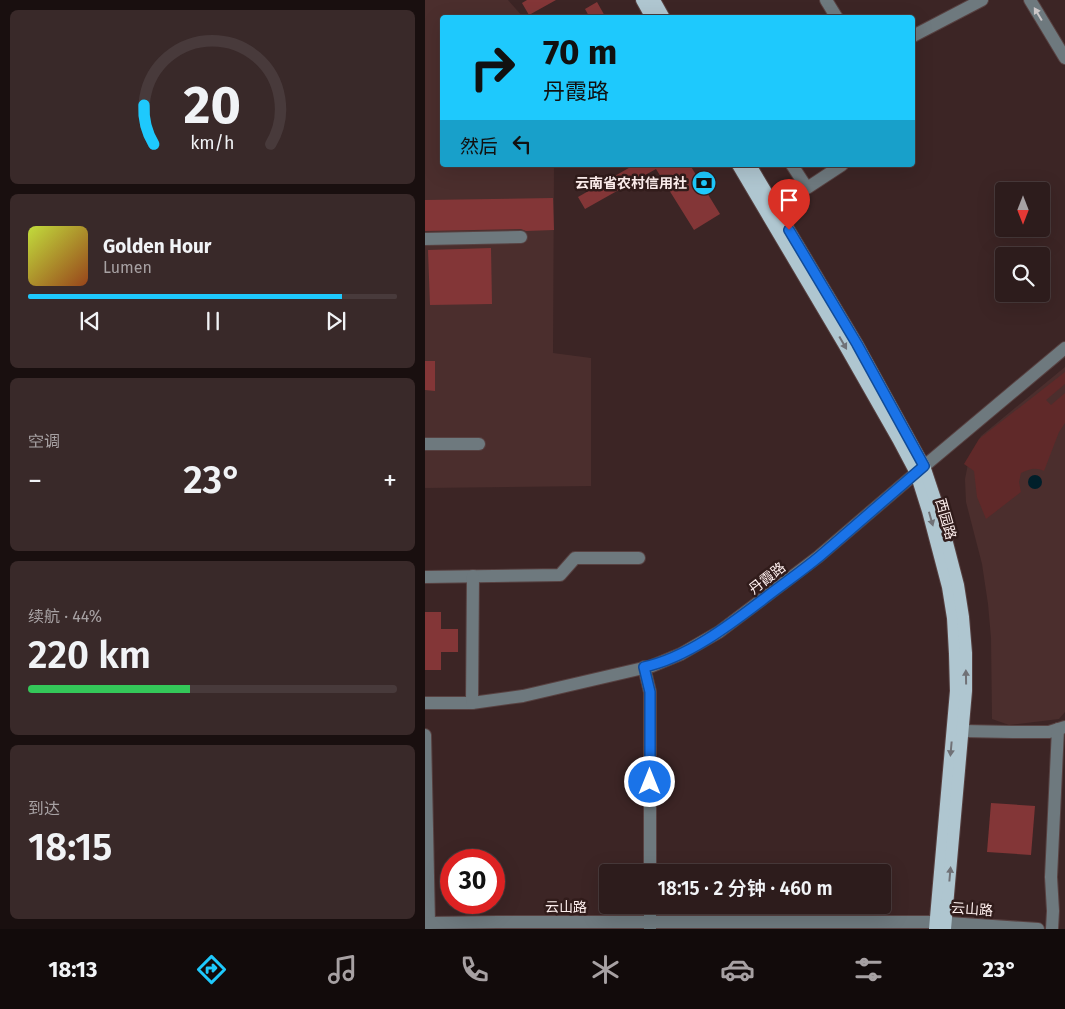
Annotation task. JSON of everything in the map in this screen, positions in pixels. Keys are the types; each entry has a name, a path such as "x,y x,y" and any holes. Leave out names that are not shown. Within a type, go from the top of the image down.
{"main road":[{"path":"642,0 650,15"},
{"path":"654,0 662,15"},
{"name":"西园路","path":"739,167 898,439 920,470 948,587 953,618 955,654 956,691 940,926"},
{"name":"西园路","path":"751,167 857,344 920,470 938,508 958,585 963,617 966,691 940,926"}],"street":[{"path":"826,0 835,15"},
{"path":"915,35 982,0"},
{"path":"1030,0 1060,39 1065,58"},
{"path":"793,167 807,188 839,167"},
{"path":"425,239 521,238"},
{"name":"丹霞路","path":"425,703 472,703 523,696 652,666 681,654 719,632 818,557 1065,348"},
{"path":"425,444 479,444"},
{"path":"425,576 560,575 575,558 639,558"},
{"path":"472,703 473,576"},
{"path":"644,667 650,692 650,864"},
{"path":"963,731 1049,732 1062,728 1059,816 1051,878 1052,929"},
{"path":"425,735 427,924"},
{"name":"云山路","path":"427,924 497,926 940,926 1038,929"}],"shaded area":[{"path":"425,0 508,0 521,15 440,15 440,167 554,167 553,353 591,358 591,486 425,488"},
{"path":"1065,367 1065,712 1059,719 1009,725 992,719 991,638 988,604 982,564 966,502 965,479 969,459 981,436"},
{"path":"1065,372 1065,384 1046,400 1051,405 1065,393 1065,423 1059,432 1044,471 1033,469 1021,473 1019,482 1021,492 986,519 977,497 974,471 964,464 979,439"}],"water":[{"path":"1032,475 1038,475 1042,482 1038,489 1032,489 1028,485 1028,479"}],"building":[{"path":"527,0 556,0 529,15 522,3"},
{"path":"597,2 604,15 588,15 585,9"},
{"path":"630,167 691,167 720,214 694,230 656,169 585,209 578,197"},
{"path":"553,198 554,230 425,231 425,200"},
{"path":"491,248 492,304 430,305 428,250"},
{"path":"425,361 435,361 435,391 425,390"},
{"path":"425,612 441,612 441,629 458,629 458,652 441,652 441,670 425,670"},
{"path":"991,803 1035,806 1031,855 987,852"}],"place":[{"name":"云南省农村信用社","path":"704,183"}],"route":[{"path":"650,782 650,692 644,667 652,666 681,654 719,632 818,557 924,466 857,344 789,230"}]}
